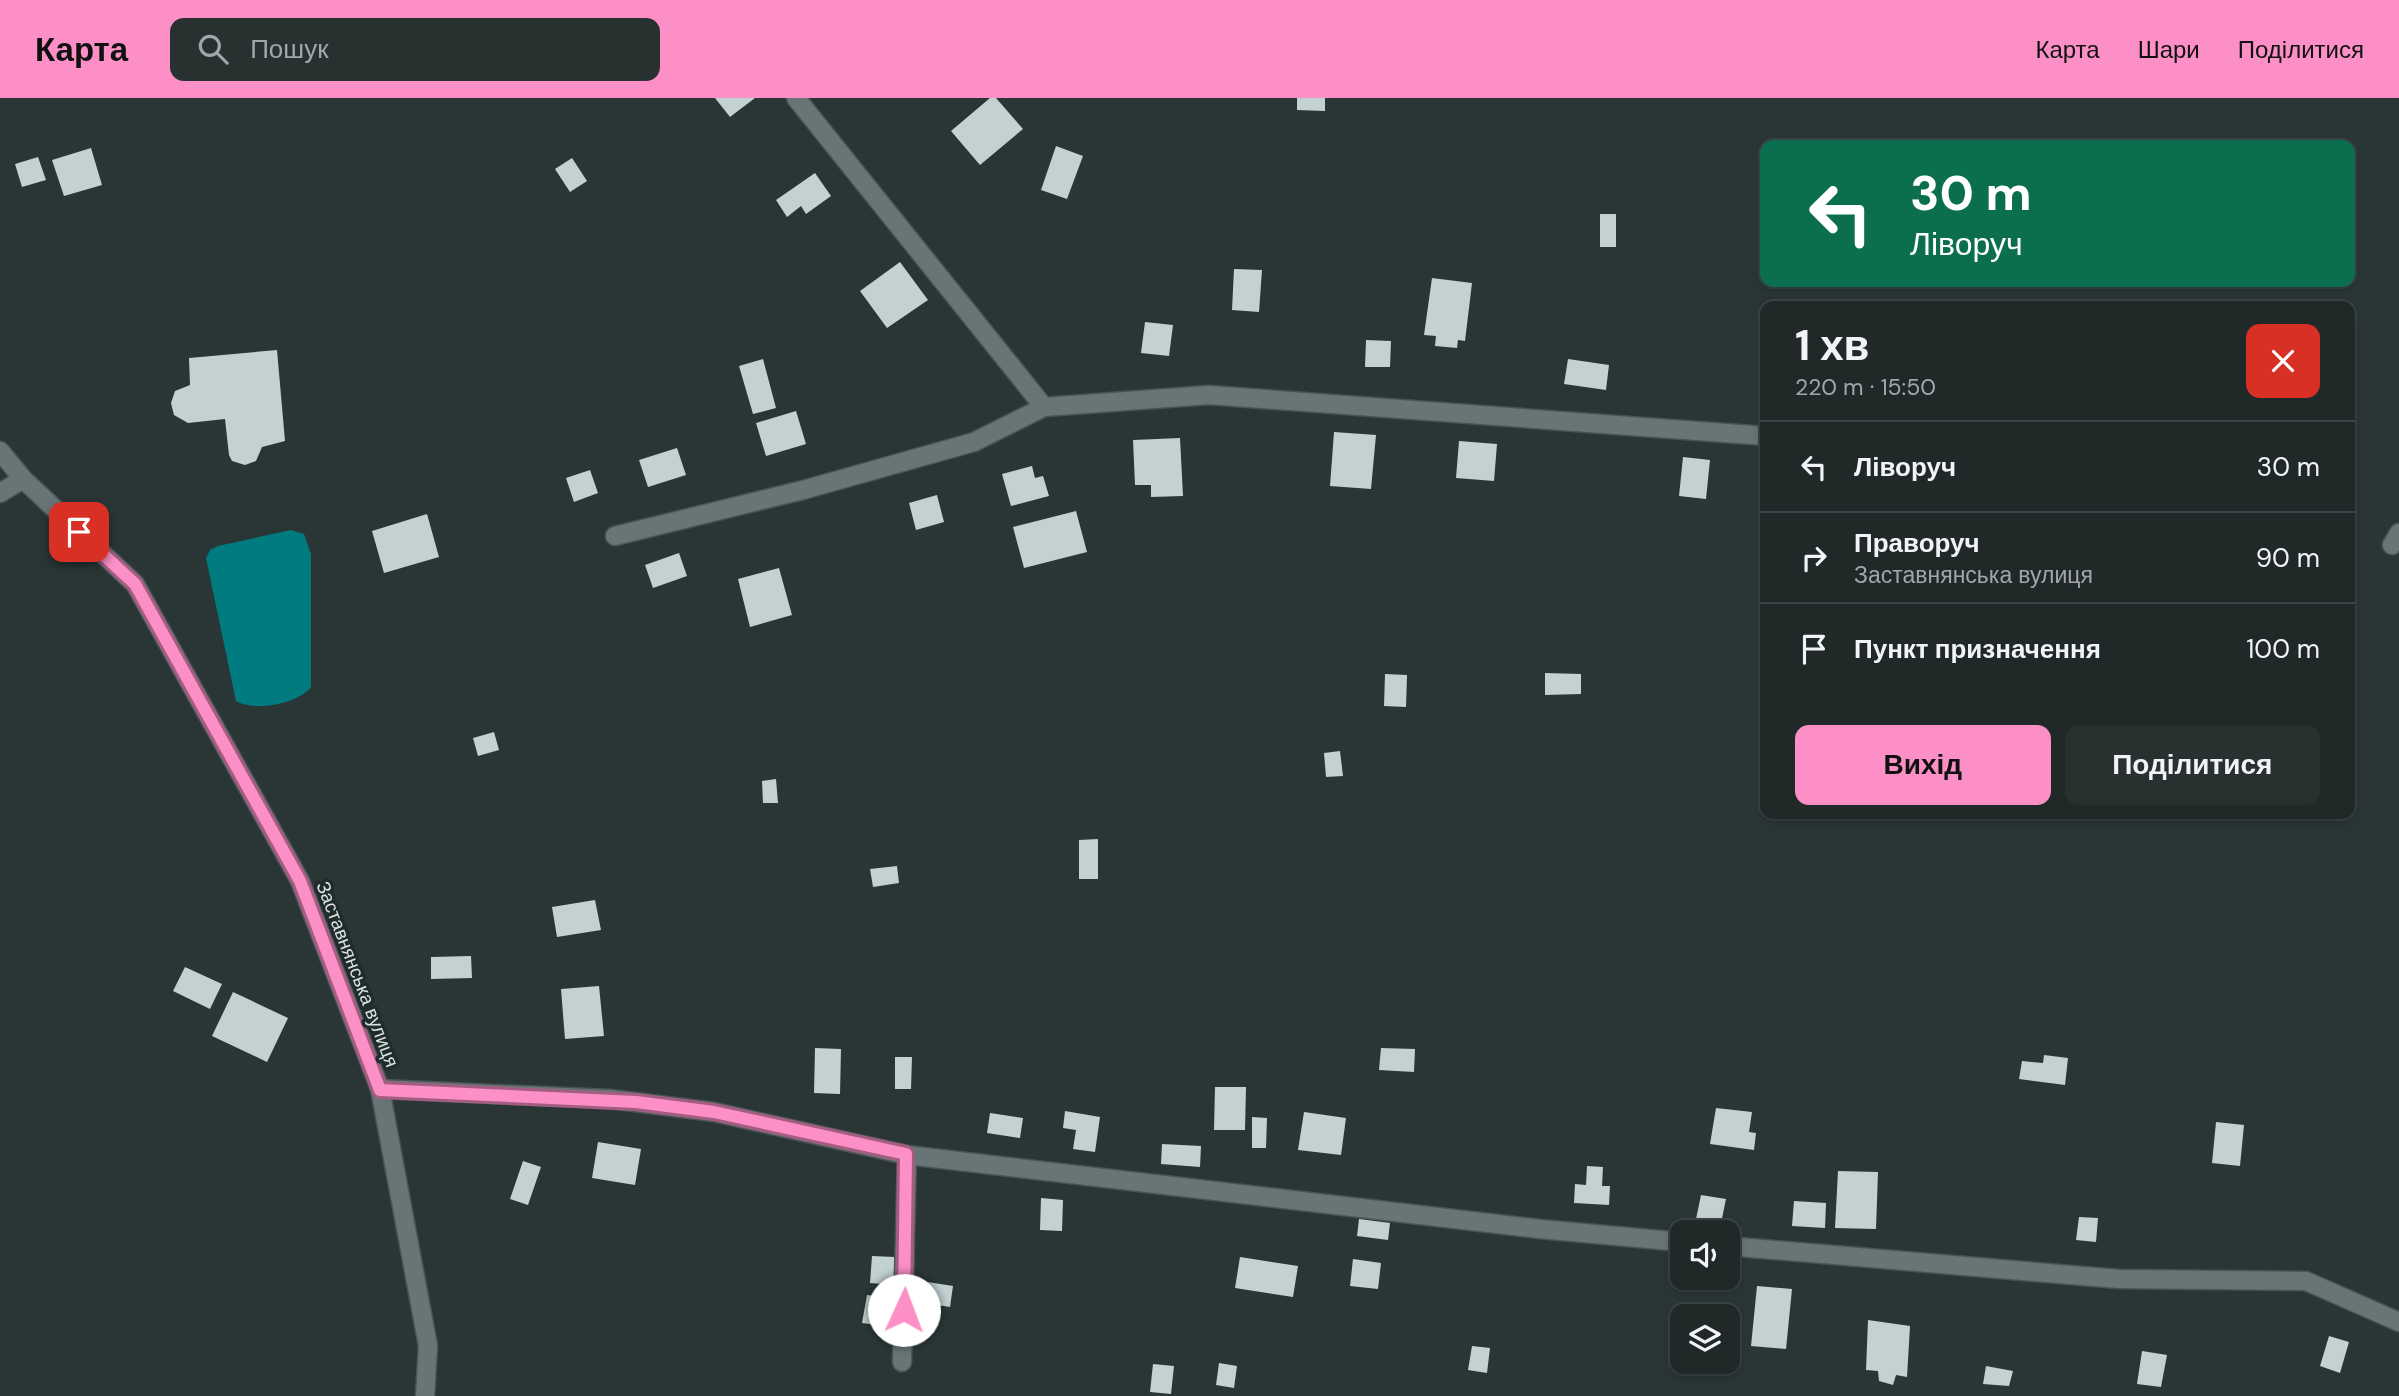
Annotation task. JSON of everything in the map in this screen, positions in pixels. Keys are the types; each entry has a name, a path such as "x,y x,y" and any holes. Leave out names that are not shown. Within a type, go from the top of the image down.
{"street":[{"path":"796,98 1044,407"},
{"path":"615,536 803,490 974,442 1044,407 1209,395 1760,436"},
{"name":"Заставнянська вулиця","path":"0,451 23,480 135,584 300,881 380,1090 428,1346 427,1394"},
{"path":"0,494 23,480"},
{"path":"380,1090 610,1099 714,1112 906,1154 1540,1229 1670,1241"},
{"path":"902,1362 906,1154"},
{"path":"1740,1247 2119,1279 2306,1280 2399,1322"}],"water":[{"path":"291,530 304,534 311,554 311,687 286,702 264,706 244,704 236,701 206,558 210,550 218,546"}],"building":[{"path":"715,98 755,98 730,117"},
{"path":"990,98 996,98 1023,129 980,165 951,131"},
{"path":"1297,98 1325,98 1325,111 1297,110"},
{"path":"1056,146 1083,156 1067,199 1041,190"},
{"path":"91,148 102,185 64,196 52,160"},
{"path":"38,157 46,180 22,187 15,164"},
{"path":"572,158 587,181 570,192 555,169"},
{"path":"815,173 831,196 806,214 801,206 787,217 776,200"},
{"path":"1600,214 1616,214 1616,247 1600,247"},
{"path":"900,262 928,300 887,328 860,291"},
{"path":"1234,269 1262,270 1259,312 1232,310"},
{"path":"1432,278 1472,283 1465,341 1458,340 1457,348 1435,346 1436,336 1424,335"},
{"path":"1145,322 1173,325 1169,356 1141,353"},
{"path":"1366,340 1391,341 1390,367 1365,367"},
{"path":"277,350 285,441 262,447 256,461 245,465 232,461 225,419 188,423 174,415 171,403 175,391 190,385 189,358"},
{"path":"763,359 776,408 753,414 739,366"},
{"path":"1568,359 1609,365 1606,390 1564,384"},
{"path":"796,411 806,444 766,456 756,423"},
{"path":"1334,432 1376,435 1371,489 1330,486"},
{"path":"1180,438 1183,496 1151,497 1151,485 1135,485 1133,440"},
{"path":"1459,441 1497,444 1494,481 1456,478"},
{"path":"677,448 686,475 648,487 639,460"},
{"path":"1683,457 1710,460 1706,499 1679,496"},
{"path":"1032,466 1035,478 1043,476 1049,496 1011,506 1002,474"},
{"path":"590,470 598,493 574,502 566,478"},
{"path":"937,495 944,522 916,530 909,503"},
{"path":"1076,511 1087,552 1024,568 1013,527"},
{"path":"427,514 439,557 384,573 372,531"},
{"path":"679,553 687,576 653,588 645,565"},
{"path":"779,568 792,615 750,627 738,579"},
{"path":"1545,673 1581,674 1581,694 1545,695"},
{"path":"1385,674 1407,675 1406,707 1384,706"},
{"path":"494,732 499,750 478,756 473,738"},
{"path":"1340,751 1343,776 1326,777 1324,753"},
{"path":"776,779 778,803 763,803 762,781"},
{"path":"1098,839 1098,879 1079,879 1079,840"},
{"path":"897,866 899,883 873,887 870,869"},
{"path":"595,900 601,930 557,937 552,907"},
{"path":"471,956 472,978 431,979 431,957"},
{"path":"185,967 222,984 210,1009 173,991"},
{"path":"599,986 604,1036 565,1039 561,989"},
{"path":"233,992 288,1018 267,1062 212,1036"},
{"path":"815,1048 841,1049 840,1094 814,1093"},
{"path":"1381,1048 1415,1049 1414,1072 1379,1070"},
{"path":"2044,1055 2068,1058 2065,1085 2019,1079 2022,1061 2043,1063"},
{"path":"895,1057 912,1057 911,1089 895,1089"},
{"path":"1215,1087 1246,1087 1245,1130 1214,1130"},
{"path":"1716,1108 1752,1112 1749,1132 1756,1133 1754,1150 1710,1144"},
{"path":"1065,1111 1100,1117 1095,1152 1073,1149 1076,1130 1063,1128"},
{"path":"1304,1112 1346,1118 1341,1155 1298,1150"},
{"path":"990,1113 1023,1118 1020,1138 987,1133"},
{"path":"1252,1117 1267,1118 1266,1148 1252,1148"},
{"path":"2216,1122 2244,1125 2240,1166 2212,1163"},
{"path":"598,1142 641,1149 635,1185 592,1178"},
{"path":"1162,1144 1201,1146 1200,1167 1161,1164"},
{"path":"523,1161 541,1167 528,1205 510,1199"},
{"path":"1587,1166 1603,1167 1602,1186 1610,1186 1609,1205 1574,1203 1575,1184 1586,1185"},
{"path":"1838,1171 1878,1172 1876,1229 1835,1228"},
{"path":"1701,1195 1726,1199 1722,1220 1696,1220"},
{"path":"1041,1198 1063,1200 1062,1231 1040,1230"},
{"path":"1794,1201 1826,1203 1825,1228 1792,1226"},
{"path":"2079,1217 2098,1218 2096,1242 2076,1240"},
{"path":"1359,1219 1390,1223 1388,1240 1357,1236"},
{"path":"872,1256 895,1257 894,1285 870,1283"},
{"path":"1240,1257 1298,1266 1293,1297 1235,1288"},
{"path":"1353,1259 1381,1263 1378,1289 1350,1286"},
{"path":"921,1281 953,1286 950,1307 918,1302"},
{"path":"1757,1286 1792,1289 1786,1349 1751,1346"},
{"path":"867,1295 890,1298 885,1326 862,1323"},
{"path":"1868,1320 1910,1326 1907,1377 1896,1375 1893,1385 1879,1381 1878,1371 1866,1370"},
{"path":"2329,1336 2349,1342 2340,1373 2320,1366"},
{"path":"1472,1346 1490,1348 1487,1373 1468,1370"},
{"path":"2142,1351 2167,1355 2161,1387 2137,1384"},
{"path":"1219,1363 1237,1366 1234,1388 1216,1385"},
{"path":"1153,1364 1174,1366 1171,1394 1150,1392"},
{"path":"1986,1366 2013,1371 2009,1386 1983,1384"}],"route":[{"path":"79,532 135,584 300,881 380,1090 636,1102 714,1112 906,1154 908,1206 904,1310"}]}
